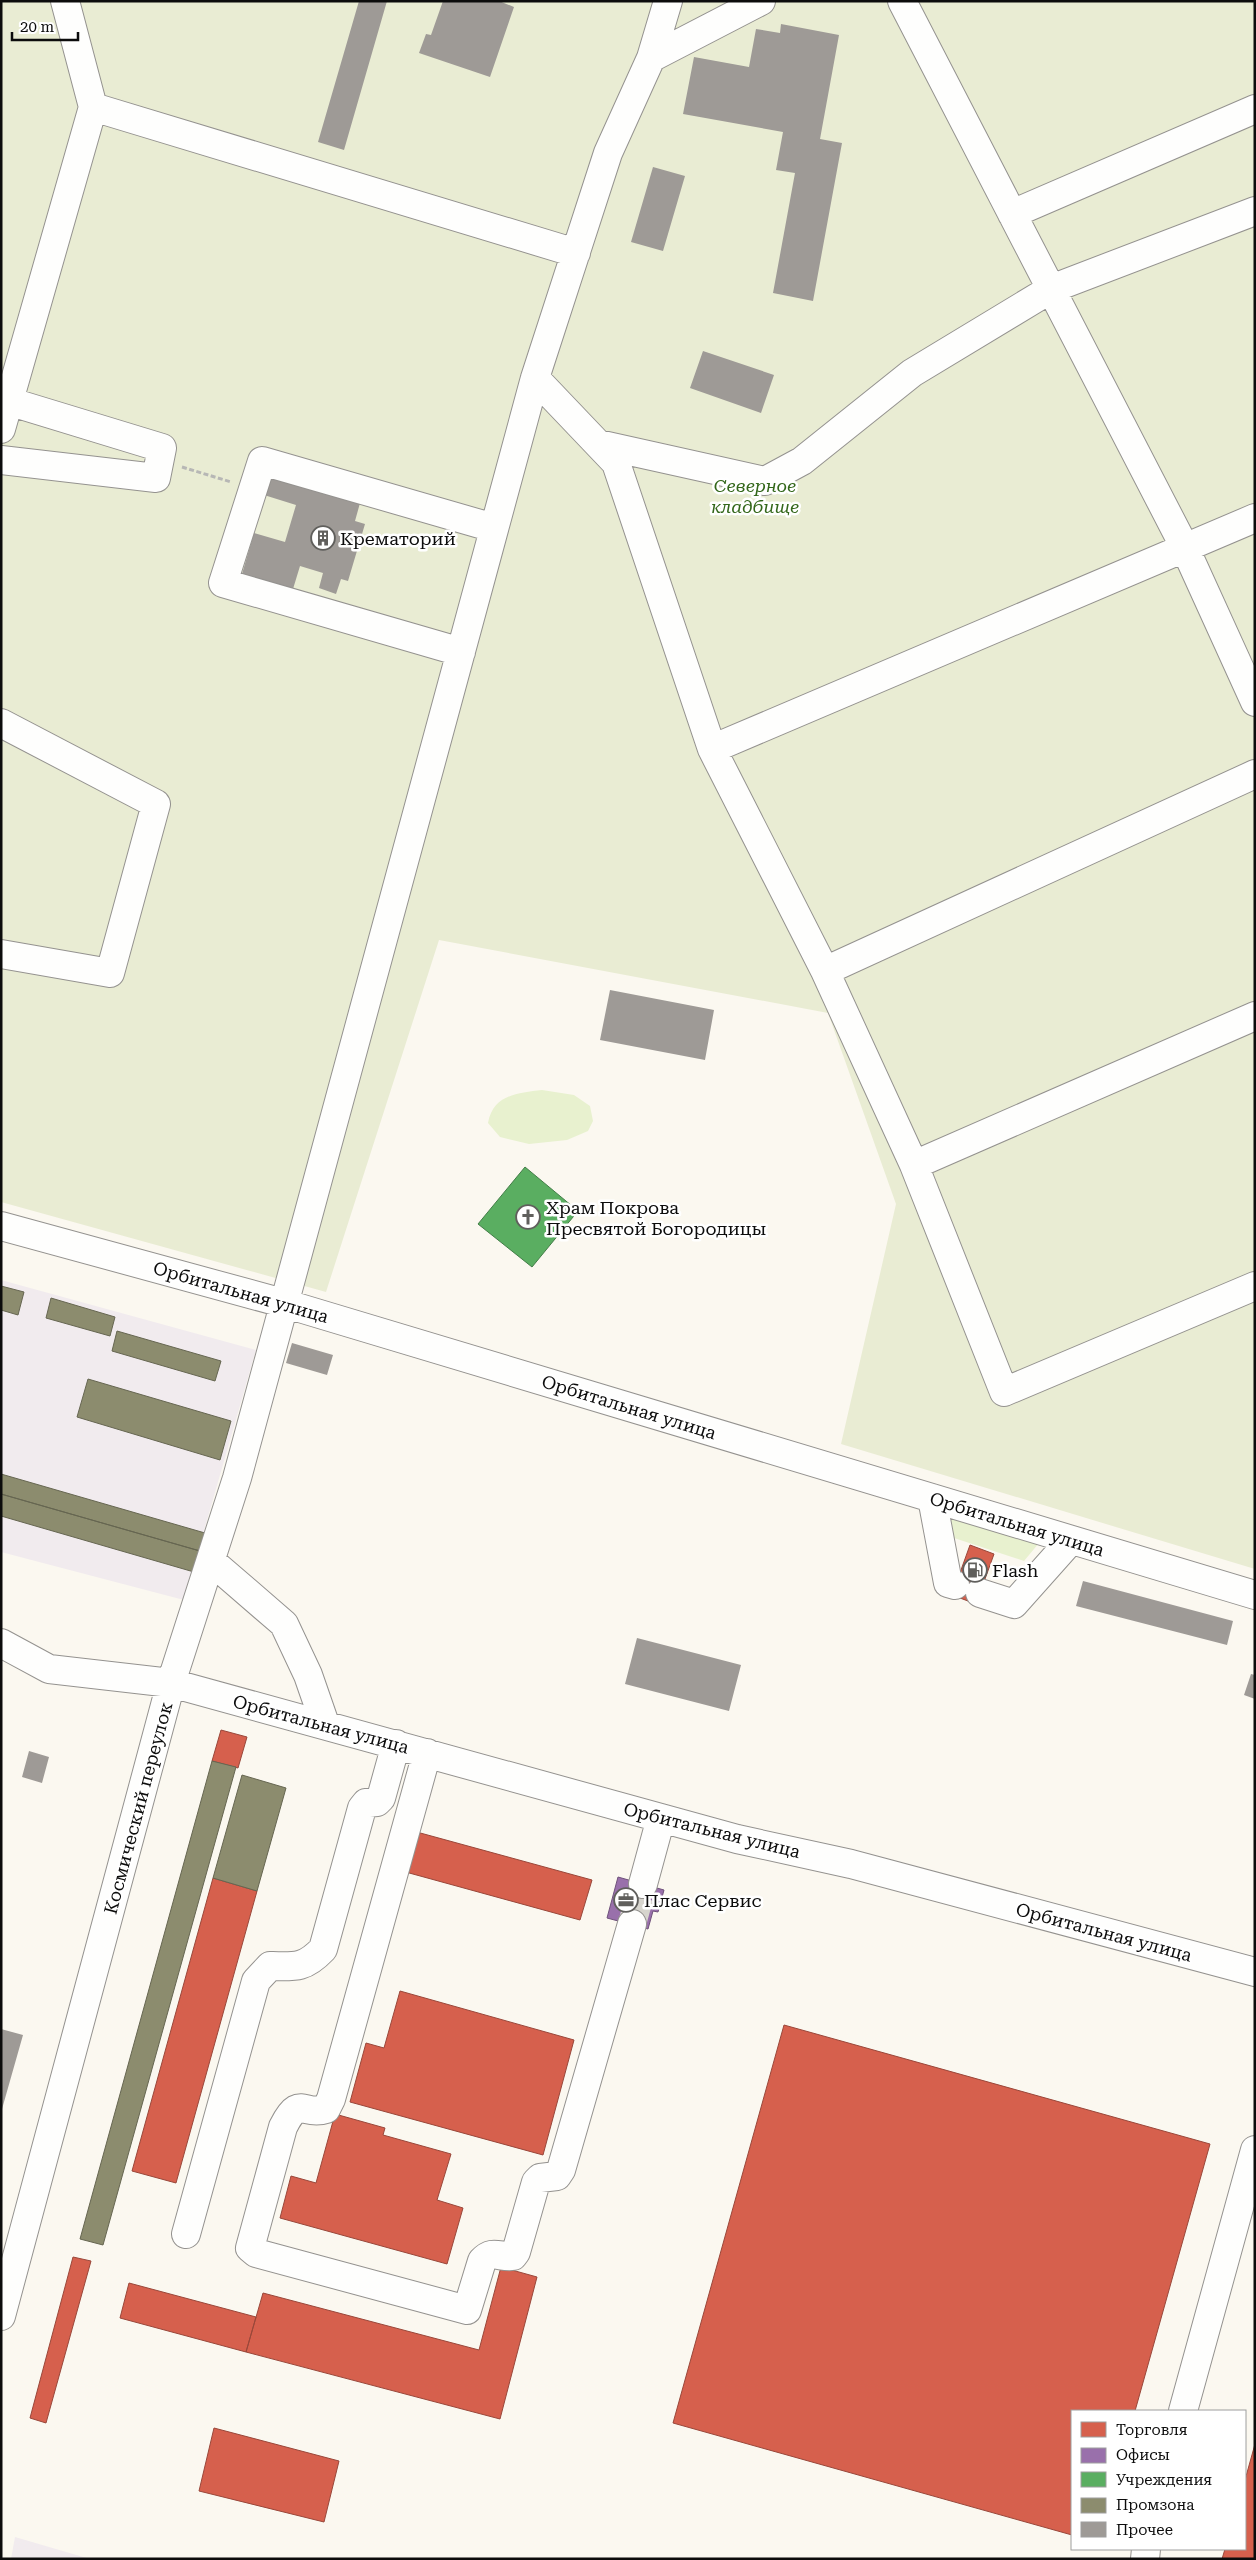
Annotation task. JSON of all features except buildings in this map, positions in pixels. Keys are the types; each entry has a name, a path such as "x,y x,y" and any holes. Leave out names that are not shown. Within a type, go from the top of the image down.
{"street":[{"path":"1,429 5,400 93,107 65,1"},
{"name":"Космический переулок","path":"1,2316 171,1683 237,1478 535,378 608,153 651,58 668,1"},
{"path":"651,58 760,1"},
{"path":"902,1 1185,548 1255,702"},
{"path":"93,107 576,253"},
{"path":"1012,214 1255,109"},
{"path":"598,444 765,481 802,461 912,373 1051,289 1255,211"},
{"path":"535,378 616,463 712,749 825,971 914,1165 1004,1392 1255,1286"},
{"path":"1,460 156,478 162,448 5,400"},
{"path":"460,652 223,583 262,461 494,528"},
{"path":"712,749 1255,518"},
{"path":"1,723 156,804 110,974 1,954"},
{"path":"825,971 1255,774"},
{"path":"914,1165 1255,1016"},
{"name":"Орбитальная улица","path":"1,1226 283,1303 1255,1595"},
{"path":"932,1498 948,1583 1014,1604 1071,1540"},
{"path":"211,1561 284,1624 308,1675 325,1724"},
{"name":"Орбитальная улица","path":"1,1643 49,1669 171,1683 737,1839 851,1864 1255,1972"},
{"path":"186,2234 256,1980 270,1966 290,1967 310,1962 323,1949 362,1808 366,1803 377,1802 381,1798 396,1744"},
{"path":"427,1753 331,2099 326,2109 319,2112 302,2107 294,2110 288,2116 283,2127 250,2248 256,2253 466,2310 482,2261 488,2255 495,2253 513,2256 516,2252 536,2182 540,2178 558,2176 561,2170 632,1924"},
{"path":"643,1884 661,1818"},
{"path":"1183,2410 1255,2150"}],"path":[{"path":"159,461 254,488"}],"shaded area":[{"path":"1,1280 256,1350 184,1600 1,1552"},
{"path":"15,2537 90,2559 11,2559"}],"green space":[{"name":"Северное кладбище","path":"1,1 1255,1 1255,1569 841,1444 896,1204 828,1013 439,940 326,1292 1,1202"},
{"path":"542,1090 574,1095 590,1106 593,1121 588,1131 567,1140 529,1144 500,1137 488,1123 495,1106 501,1101 515,1094"},
{"path":"948,1508 1044,1537 1024,1561 951,1537"}],"tunnel":[{"path":"632,1924 643,1884"}],"place":[{"name":"Крематорий","path":"323,538"},
{"name":"Храм Покрова Пресвятой Богородицы","path":"528,1217"},
{"name":"Flash","path":"975,1570"},
{"name":"Плас Сервис","path":"626,1900"}]}
